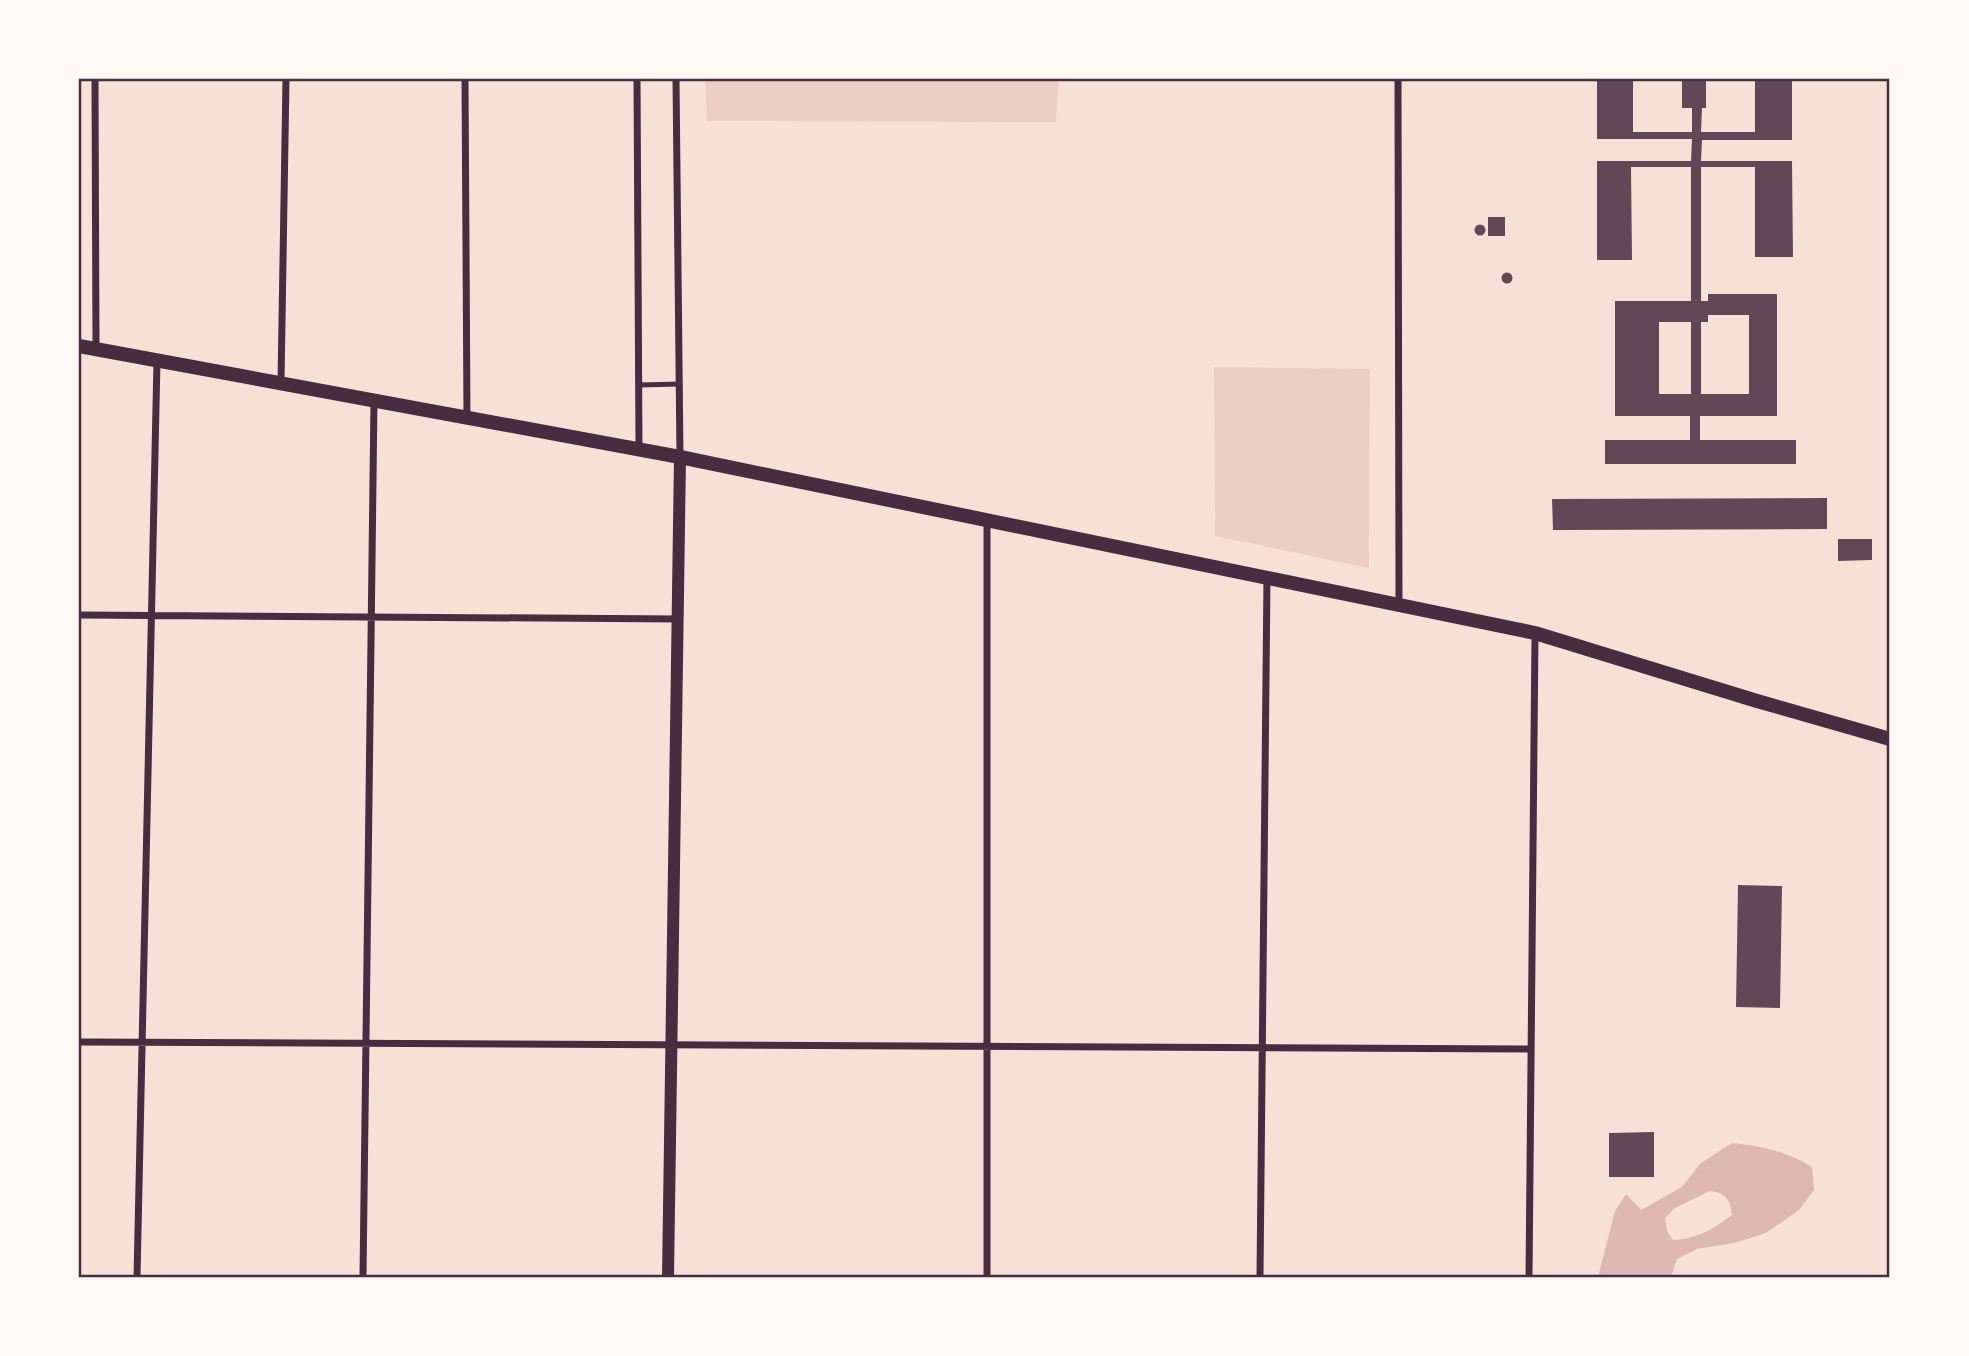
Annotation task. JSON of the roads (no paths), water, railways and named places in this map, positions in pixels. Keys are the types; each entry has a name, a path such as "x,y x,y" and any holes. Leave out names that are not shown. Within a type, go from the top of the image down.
{"main road":[{"path":"79,346 680,457 1535,634 1890,739"}],"street":[{"path":"95,79 96,349"},
{"path":"281,383 286,79"},
{"path":"465,79 467,417"},
{"path":"637,79 639,449"},
{"path":"668,1277 681,384 676,79"},
{"path":"1398,79 1399,606"},
{"path":"137,1277 157,360"},
{"path":"363,1277 374,400"},
{"path":"987,520 988,1277"},
{"path":"1260,1277 1267,578"},
{"path":"79,615 678,619"},
{"path":"1529,1277 1535,634"},
{"path":"79,1042 1531,1049"}],"lane":[{"path":"639,385 681,384"}]}
